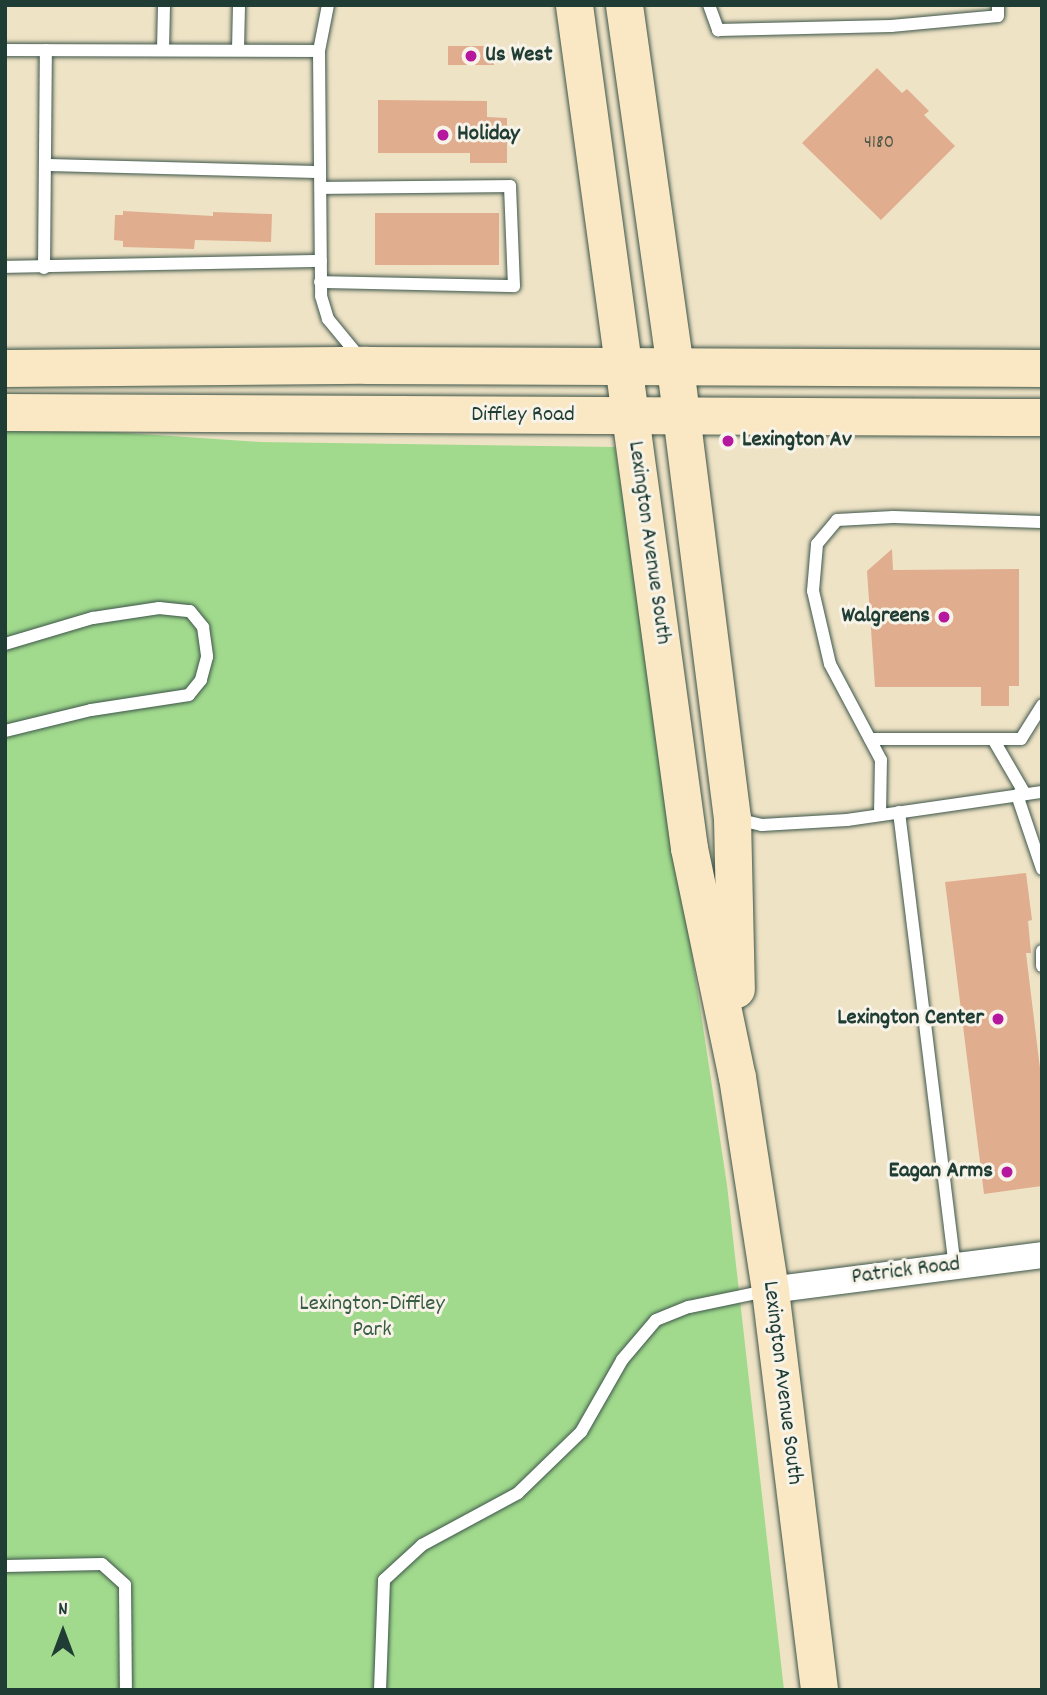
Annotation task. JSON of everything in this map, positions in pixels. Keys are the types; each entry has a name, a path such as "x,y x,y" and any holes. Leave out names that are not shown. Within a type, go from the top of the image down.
{"street":[{"name":"Lexington Avenue South","path":"574,5 689,848 737,1077 770,1290 820,1690"},
{"name":"Lexington Avenue South","path":"624,5 675,367 732,818 737,1077"},
{"path":"5,368 366,365 1042,368"},
{"name":"Diffley Road","path":"5,412 1042,418"},
{"name":"Patrick Road","path":"770,1290 1042,1255"}],"lane":[{"path":"163,50 164,5"},
{"path":"239,5 239,50"},
{"path":"328,5 319,51 320,282 328,319 366,365"},
{"path":"709,5 718,30 891,26 998,16 998,5"},
{"path":"5,50 319,51"},
{"path":"44,268 46,50"},
{"path":"45,165 320,172"},
{"path":"320,282 513,286 510,186 321,188"},
{"path":"5,267 321,261"},
{"path":"880,815 881,760 830,664 813,591 817,544 837,520 893,517 1042,522"},
{"path":"5,645 93,618 159,608 190,611 203,627 207,657 201,680 188,695 91,710 5,731"},
{"path":"870,739 1021,740 1042,705"},
{"path":"993,740 1021,795 1042,869"},
{"path":"732,818 762,825 880,815 1042,793"},
{"path":"899,812 955,1266"},
{"path":"1042,951 1042,966"},
{"path":"380,1690 384,1580 422,1545 518,1493 581,1432 622,1360 656,1320 689,1307 770,1290"},
{"path":"5,1566 102,1564 125,1585 126,1690"}],"green space":[{"name":"Lexington-Diffley Park","path":"5,430 111,432 260,442 615,447 727,1185 784,1690 5,1690"}],"building":[{"name":"Us West","path":"448,46 494,46 494,65 448,65"},
{"path":"877,68 902,93 907,89 929,111 924,115 955,146 881,220 802,143"},
{"name":"Holiday","path":"378,100 487,101 487,117 507,118 507,163 470,163 470,153 378,153"},
{"path":"123,211 213,216 213,212 272,214 271,242 195,240 194,249 123,247 123,241 114,240 115,215 123,215"},
{"name":"Holiday","path":"375,213 499,213 499,265 375,265"},
{"name":"Walgreens","path":"892,549 893,570 1019,569 1019,686 1009,686 1009,706 981,706 981,687 875,687 867,571"},
{"name":"Lexington Center","path":"1026,873 1032,920 1028,921 1031,953 1026,953 1042,1085 1042,1186 984,1194 945,882"}],"place":[{"name":"Us West","path":"471,56"},
{"name":"Holiday","path":"443,135"},
{"name":"Lexington Av","path":"728,441"},
{"name":"Walgreens","path":"944,617"},
{"name":"Lexington Center","path":"998,1019"},
{"name":"Eagan Arms","path":"1007,1172"}]}
